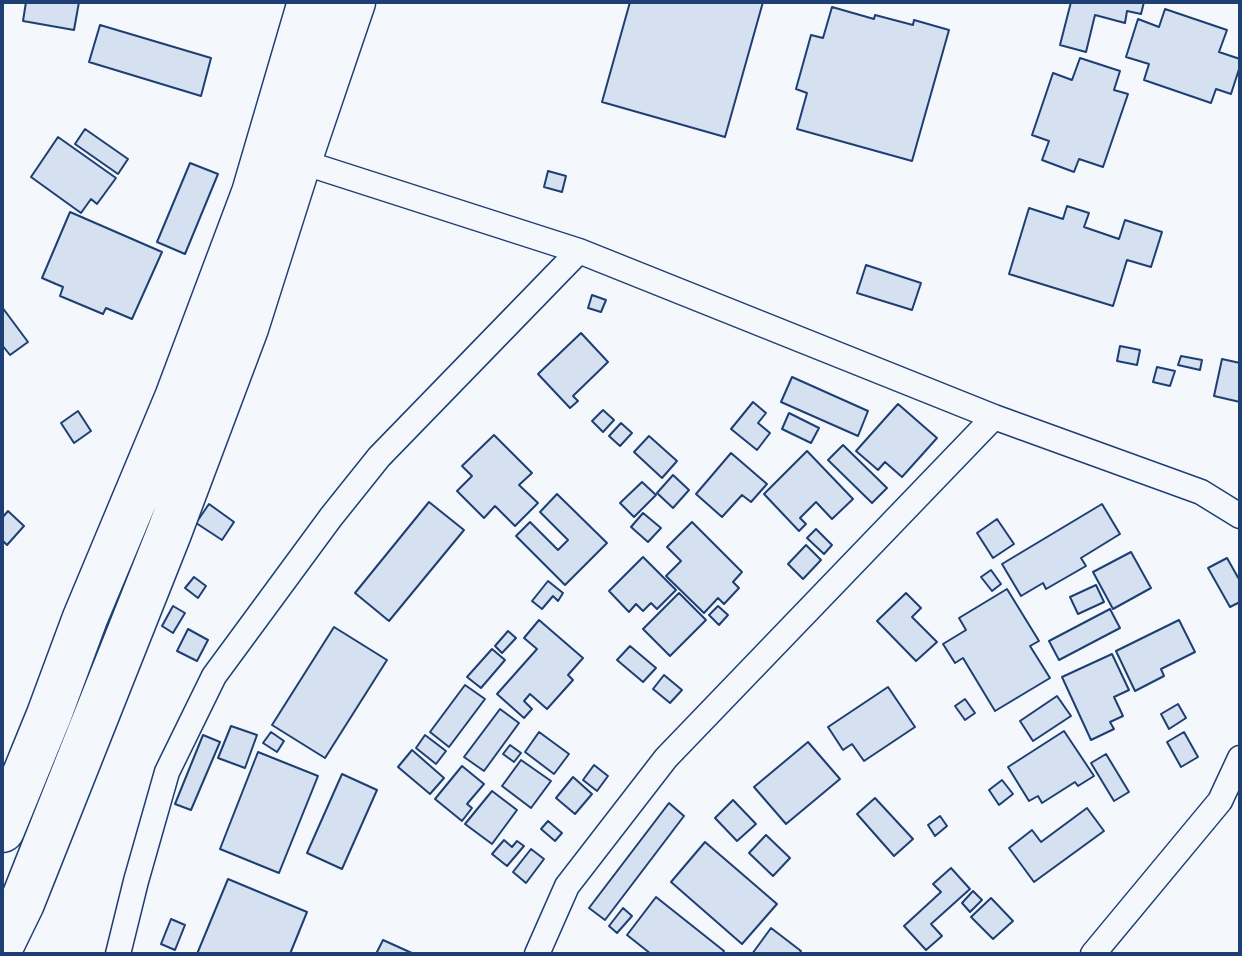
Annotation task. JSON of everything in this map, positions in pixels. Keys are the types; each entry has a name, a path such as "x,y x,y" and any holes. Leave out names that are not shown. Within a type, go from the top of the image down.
{"highway":[{"path":"2,830 85,618 177,398 254,193 310,2"},
{"path":"2,944 22,903 175,519 246,328 353,2"},
{"path":"2,780 49,715"}],"street":[{"path":"299,161 579,251 994,417 1201,492 1240,516"},
{"path":"118,954 167,772 214,676 379,457 579,251"},
{"path":"537,954 567,886 666,758 994,417"},
{"path":"1093,954 1220,801 1240,758"}],"building":[{"path":"26,2 79,2 74,30 23,21"},
{"path":"630,2 763,2 725,137 602,102"},
{"path":"1071,2 1144,2 1141,14 1127,11 1125,23 1095,15 1086,52 1060,45"},
{"path":"832,7 874,19 875,15 913,25 914,20 949,30 912,161 797,129 807,93 796,89 811,35 823,38"},
{"path":"1165,9 1227,30 1219,52 1240,59 1231,94 1216,89 1211,103 1144,80 1149,64 1126,57 1138,19 1159,27"},
{"path":"100,25 211,58 201,96 89,62"},
{"path":"1080,58 1120,71 1114,90 1128,94 1103,167 1079,159 1074,172 1042,160 1049,141 1032,135 1053,73 1072,80"},
{"path":"85,129 128,159 118,174 75,144"},
{"path":"58,137 116,178 97,204 91,199 81,213 31,177"},
{"path":"190,163 218,174 185,254 157,242"},
{"path":"548,171 566,176 562,192 544,187"},
{"path":"1067,206 1089,213 1084,227 1119,239 1125,220 1162,232 1151,267 1127,260 1113,306 1009,274 1029,208 1063,219"},
{"path":"70,212 162,252 132,319 106,308 103,314 60,296 63,287 42,278"},
{"path":"866,265 921,283 912,310 857,293"},
{"path":"592,295 606,300 601,312 588,308"},
{"path":"2,307 28,342 10,355 2,345"},
{"path":"581,333 608,362 573,396 578,401 570,408 538,374"},
{"path":"1120,346 1140,350 1137,365 1117,361"},
{"path":"1181,356 1202,360 1200,370 1178,365"},
{"path":"1222,359 1240,363 1240,402 1214,396"},
{"path":"1157,367 1175,371 1170,386 1153,382"},
{"path":"792,377 868,411 858,436 781,402"},
{"path":"753,402 766,413 758,423 770,433 757,450 731,429"},
{"path":"898,404 937,438 902,477 885,462 878,470 856,451"},
{"path":"603,410 614,420 603,432 592,421"},
{"path":"78,411 91,431 74,443 61,423"},
{"path":"789,413 819,428 811,443 782,429"},
{"path":"621,423 632,433 620,446 609,436"},
{"path":"494,435 532,473 519,485 538,503 515,526 495,506 484,518 457,491 472,476 462,466"},
{"path":"649,436 677,461 662,478 634,452"},
{"path":"843,445 887,488 872,503 828,460"},
{"path":"807,451 853,499 832,519 816,502 800,518 806,524 799,531 764,494"},
{"path":"731,453 767,484 751,502 742,495 722,517 696,494"},
{"path":"673,475 689,490 673,508 657,493"},
{"path":"642,482 656,495 634,517 620,503"},
{"path":"557,494 607,543 565,585 516,536 530,522 558,550 568,540 540,512"},
{"path":"429,502 464,530 389,621 355,593"},
{"path":"209,504 234,522 222,540 196,523"},
{"path":"1102,504 1120,534 1081,558 1086,566 1046,589 1043,583 1021,596 1002,564"},
{"path":"8,511 24,526 7,545 2,540 2,518"},
{"path":"643,513 661,528 648,542 631,527"},
{"path":"997,519 1014,544 993,558 977,533"},
{"path":"692,522 742,572 733,582 739,588 724,604 718,598 704,613 666,576 681,561 667,547"},
{"path":"816,529 832,545 824,554 807,538"},
{"path":"806,545 821,560 803,579 788,564"},
{"path":"1131,552 1151,588 1113,609 1093,572"},
{"path":"643,557 676,590 657,609 651,603 643,611 636,604 629,612 609,591"},
{"path":"1227,558 1240,581 1240,602 1230,607 1208,568"},
{"path":"991,570 1001,584 992,591 981,577"},
{"path":"194,577 206,586 198,598 185,588"},
{"path":"548,581 563,593 558,601 553,596 542,609 532,601"},
{"path":"1096,585 1104,602 1078,614 1070,597"},
{"path":"1007,589 1039,641 1030,646 1050,678 995,711 963,658 955,663 943,644 966,630 959,618"},
{"path":"679,593 706,620 670,656 643,629"},
{"path":"906,593 921,608 912,617 937,642 916,661 877,621"},
{"path":"173,606 185,613 173,633 162,626"},
{"path":"718,606 728,615 719,625 709,615"},
{"path":"1110,609 1120,628 1059,660 1049,641"},
{"path":"539,620 583,658 568,675 573,680 547,709 530,694 524,701 532,709 524,718 497,694 537,649 524,638"},
{"path":"1179,620 1195,652 1161,669 1164,676 1135,691 1116,651"},
{"path":"334,627 387,660 325,758 272,725"},
{"path":"188,629 208,640 197,661 177,651"},
{"path":"508,631 516,638 502,653 495,646"},
{"path":"630,646 656,668 643,682 617,660"},
{"path":"492,649 505,660 481,688 467,677"},
{"path":"1112,654 1129,690 1114,697 1123,716 1110,722 1114,729 1091,740 1062,677"},
{"path":"664,675 682,690 670,703 653,689"},
{"path":"465,685 485,699 449,747 430,732"},
{"path":"888,687 915,727 864,761 852,744 843,750 828,727"},
{"path":"1057,696 1071,716 1033,741 1020,721"},
{"path":"965,699 975,713 965,720 955,706"},
{"path":"1178,704 1186,718 1169,729 1161,714"},
{"path":"500,709 519,723 484,771 464,757"},
{"path":"231,726 257,735 245,768 218,758"},
{"path":"1064,731 1094,776 1078,786 1075,782 1042,803 1038,796 1029,801 1008,767"},
{"path":"271,732 284,741 277,752 263,743"},
{"path":"539,732 569,754 554,774 525,752"},
{"path":"1184,732 1198,757 1181,767 1167,742"},
{"path":"203,735 220,742 191,810 175,804"},
{"path":"425,735 446,751 436,764 416,748"},
{"path":"808,742 840,779 786,824 754,787"},
{"path":"510,745 521,753 514,762 503,754"},
{"path":"412,750 444,778 430,794 398,767"},
{"path":"258,752 318,776 279,873 220,849"},
{"path":"1106,754 1129,792 1114,801 1091,763"},
{"path":"521,760 551,781 531,808 502,786"},
{"path":"594,765 608,776 597,791 583,780"},
{"path":"462,766 484,784 467,804 472,808 462,821 435,799"},
{"path":"342,774 377,790 342,869 307,853"},
{"path":"573,777 592,794 575,814 556,798"},
{"path":"1002,780 1013,794 999,805 989,790"},
{"path":"492,791 517,810 492,844 465,824"},
{"path":"875,798 913,839 894,856 857,814"},
{"path":"733,800 756,824 737,841 715,818"},
{"path":"669,803 684,816 605,920 589,908"},
{"path":"1087,808 1104,831 1034,882 1009,848 1032,830 1041,842"},
{"path":"940,816 947,826 935,836 928,825"},
{"path":"548,821 562,833 555,841 541,829"},
{"path":"766,835 790,858 773,876 749,853"},
{"path":"504,840 512,847 517,841 524,846 507,866 492,854"},
{"path":"705,842 777,904 742,944 671,882"},
{"path":"531,849 544,859 526,883 513,872"},
{"path":"951,868 970,889 931,924 942,936 926,950 904,926 941,892 933,884"},
{"path":"228,879 307,912 290,954 197,954"},
{"path":"973,891 982,900 970,912 962,903"},
{"path":"656,897 724,951 722,954 651,954 627,935"},
{"path":"991,898 1013,921 993,939 971,917"},
{"path":"623,908 632,916 617,933 609,926"},
{"path":"171,919 185,925 175,950 161,944"},
{"path":"771,928 801,951 799,954 752,954"},
{"path":"383,940 414,954 376,954"}]}
